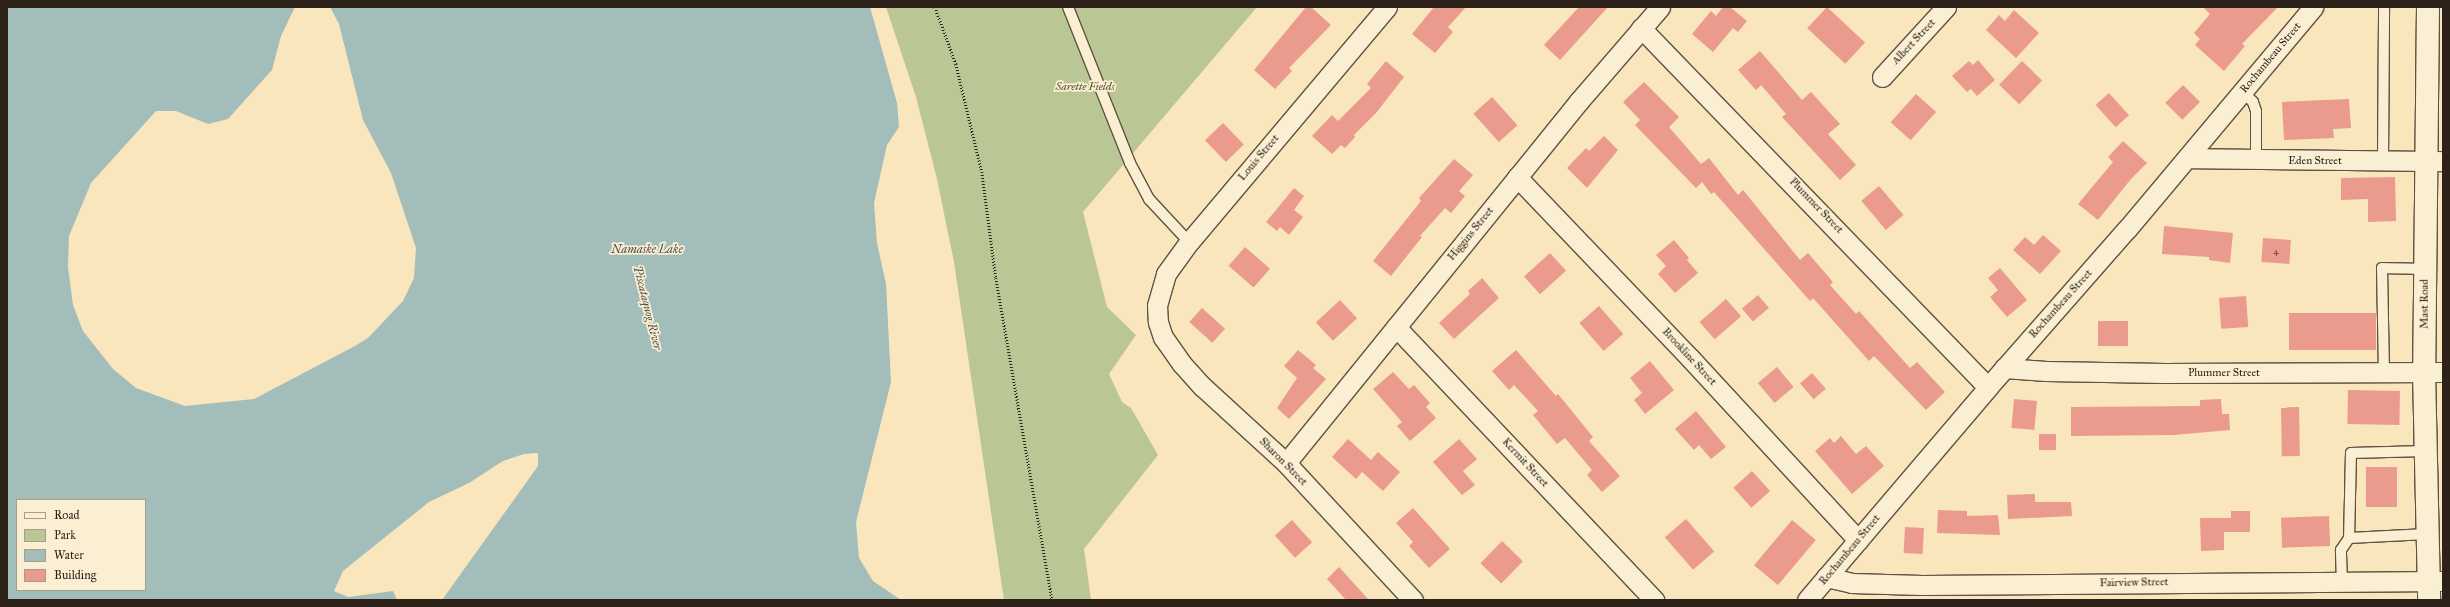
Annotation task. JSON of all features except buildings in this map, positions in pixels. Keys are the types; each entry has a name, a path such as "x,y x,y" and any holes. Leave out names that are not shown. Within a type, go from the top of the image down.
{"main road":[{"name":"Mast Road","path":"2428,7 2435,161 2425,269 2434,372 2425,451 2427,534 2433,587"}],"street":[{"name":"Louis Street","path":"1158,322 1160,289 1166,274 1189,242 1387,7"},
{"name":"Higgins Street","path":"1286,464 1517,177 1660,7"},
{"name":"Albert Street","path":"1882,77 1946,7"},
{"name":"Rochambeau Street","path":"1807,600 2004,368 2187,158 2313,7"},
{"name":"Plummer Street","path":"1641,28 1988,387"},
{"name":"Eden Street","path":"2187,158 2435,161"},
{"name":"Brookline Street","path":"1517,177 1690,358 1858,540"},
{"name":"Sharon Street","path":"1158,322 1163,337 1182,364 1203,387 1286,464 1413,600"},
{"name":"Kermit Street","path":"1396,327 1654,600"},
{"name":"Plummer Street","path":"2004,368 2046,371 2164,373 2434,372"},
{"name":"Fairview Street","path":"1826,577 1851,583 1877,585 2342,582 2433,587"}],"lane":[{"path":"1068,7 1130,164 1149,198 1189,242"},
{"path":"2383,161 2384,7"},
{"path":"2243,92 2253,102 2256,112 2256,160"},
{"path":"2384,372 2382,268 2425,269"},
{"path":"2342,582 2341,550 2349,538 2351,453 2425,451"},
{"path":"2349,538 2427,534"}],"path":[{"path":"935,7 956,64 982,172 996,278 1052,600"}],"green space":[{"name":"Sarette Fields","path":"886,7 1257,7 1083,212 1107,307 1136,335 1109,374 1122,402 1131,408 1158,455 1084,549 1091,600 1004,600 954,262 937,179 916,97"}],"water":[{"name":"Namaske Lake","path":"7,7 295,7 281,36 272,70 228,119 208,124 176,111 156,111 91,183 69,236 68,267 73,305 83,331 113,369 136,388 185,406 254,399 355,346 368,338 403,301 414,278 416,248 391,173 363,120 339,24 330,7 870,7 897,103 899,127 887,145 874,203 877,243 886,284 891,382 856,522 859,558 873,581 901,600 442,600 538,466 538,453 524,454 503,461 469,483 429,502 343,571 334,591 348,597 393,591 397,600 7,600"}],"water label":[{"name":"Piscataquog River","path":"647,308"}]}
